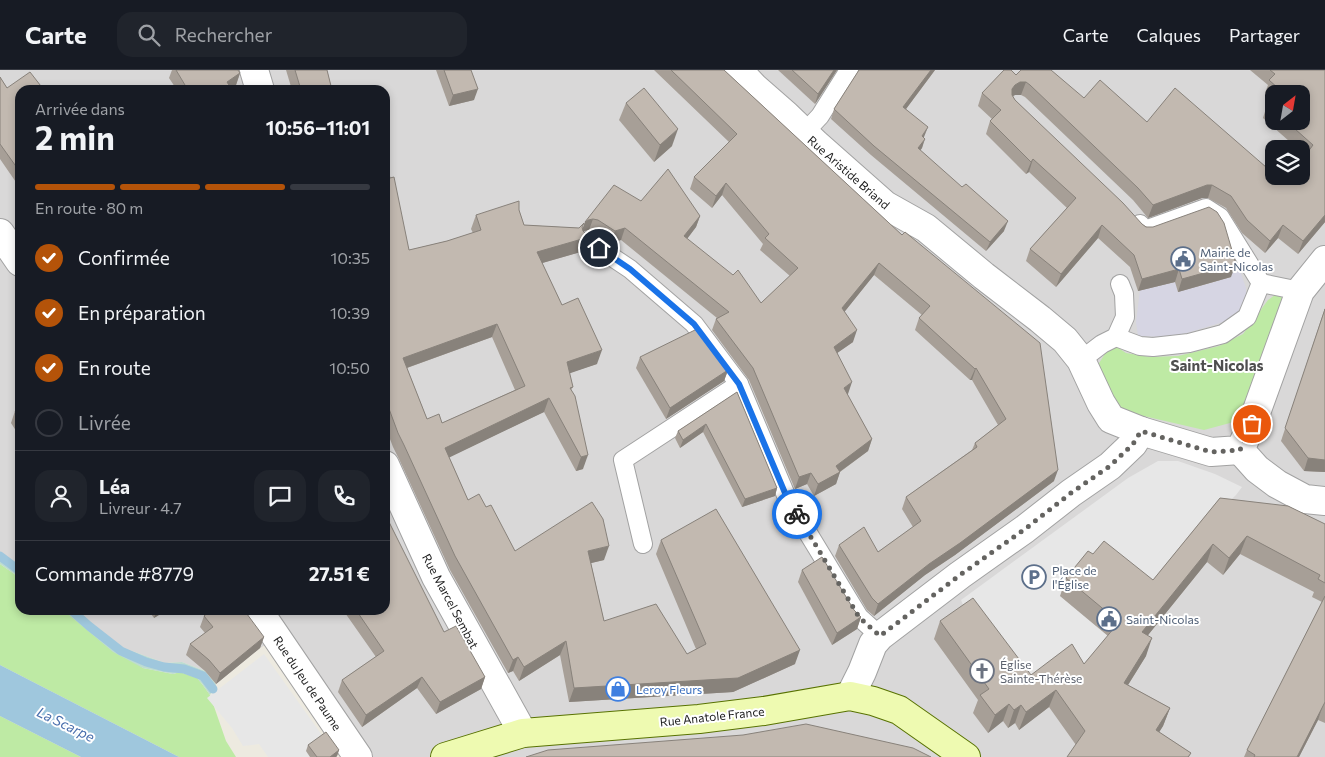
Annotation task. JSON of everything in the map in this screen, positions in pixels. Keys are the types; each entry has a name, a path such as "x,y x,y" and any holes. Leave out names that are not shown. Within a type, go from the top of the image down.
{"main road":[{"name":"Rue Anatole France","path":"445,757 523,733 699,719 764,711 850,696 873,701 899,710 966,757"}],"street":[{"path":"254,70 258,85"},
{"name":"Rue Aristide Briand","path":"738,70 754,87 885,206 926,228 1064,340 1081,360 1101,403 1112,419 1141,431 1211,452 1240,450"},
{"path":"0,233 15,255"},
{"path":"1325,260 1300,291 1252,424 1240,450 1257,469 1277,484 1305,499 1325,501"},
{"path":"850,696 874,644 880,636 960,575 1110,466 1133,444 1141,431"},
{"name":"Rue Marcel Sembat","path":"390,477 436,577 523,733"},
{"name":"Rue du Jeu de Paume","path":"261,615 358,757"}],"lane":[{"path":"804,133 820,116 849,70"},
{"path":"1133,215 1145,230 1206,208 1220,216 1261,284 1300,291"},
{"path":"588,241 630,269 694,324 739,384 788,500 859,617 880,636"},
{"path":"1081,360 1102,344 1116,337 1125,316 1124,294 1120,284"},
{"path":"1116,337 1140,346 1153,347 1189,343 1223,334 1247,317 1261,284"},
{"path":"643,544 623,460 739,384"}],"shaded area":[{"path":"0,70 1325,70 1325,757 358,757 277,638 260,648 216,684 205,671 182,662 165,663 118,646 83,615 390,615 390,85 15,85 15,564 0,553"},
{"path":"1238,265 1246,288 1246,303 1236,318 1187,333 1165,337 1138,336 1136,322 1140,290 1175,282 1178,291 1204,285 1231,277 1228,267"},
{"name":"Place de l'Église","path":"1158,461 1178,461 1215,474 1242,487 1214,516 1146,598 1060,596 1113,640 1078,682 1034,685 967,615 961,600 1128,478"},
{"path":"0,553 15,564 15,574 0,564"},
{"path":"69,615 83,615 118,646 165,663 182,662 205,671 216,684 210,695 197,678 180,672 173,674 143,668 113,652"},
{"path":"264,654 324,738 310,757 268,757 259,744 243,746 232,728 207,698"}],"green space":[{"path":"1275,295 1284,298 1245,411 1230,423 1204,430 1122,411 1104,395 1096,368 1108,349 1117,347 1126,353 1150,357 1178,356 1219,346 1243,334 1268,300"},
{"path":"0,564 15,574 15,615 70,615 143,668 173,674 180,672 197,678 210,695 226,741 236,757 179,757 0,665"},
{"path":"0,716 81,757 0,757"}],"water":[{"name":"La Scarpe","path":"0,665 179,757 81,757 0,716"}],"building":[{"path":"176,70 238,70 240,73 227,82 229,85 185,85"},
{"path":"295,70 327,70 331,85 300,85"},
{"path":"444,70 471,70 478,89 453,95"},
{"path":"671,70 724,70 902,235 905,232 1040,343 1058,470 929,564 878,604 872,598 839,545 864,527 878,552 921,521 906,497 977,447 975,443 1006,419 976,368 919,318 930,306 879,263 842,308 857,330 834,347 852,382 844,388 872,439 836,466 840,472 818,484 811,473 799,477 753,368 716,319 729,312 625,228 615,231 598,220 593,219 585,222 614,185 641,201 668,169 700,216 684,236 733,275 738,270 761,303 798,268 765,238 769,234 726,183 716,196 694,177 737,134"},
{"path":"792,70 834,70 818,94"},
{"path":"859,70 931,70 903,107 928,127 922,136 925,139 918,148 962,187 966,184 1008,221 990,242 874,146 834,109"},
{"path":"1004,70 1011,70 1016,75 1021,70 1051,70 1084,98 1100,80 1147,122 1175,88 1265,166 1265,185 1310,185 1310,149 1313,145 1310,140 1307,140 1296,130 1310,130 1310,85 1275,85 1269,80 1275,74 1270,70 1325,70 1325,215 1303,241 1283,225 1270,241 1247,220 1231,196 1212,185 1207,185 1153,205 1138,188 1030,85 1026,82 1020,82 1012,89 1012,95 1015,100 1123,203 1142,224 1146,227 1153,227 1209,207 1217,212 1224,223 1236,264 1182,279 1179,269 1142,279 1134,255 1102,225 1061,274 1030,249 1076,198 1033,159 1031,162 990,121 1001,110 982,93"},
{"path":"30,72 40,85 15,85 15,165 0,144 0,77 7,88"},
{"path":"644,88 678,129 660,145 626,103"},
{"path":"394,177 409,250 481,230 476,215 519,201 519,210 524,225 579,228 584,223 583,231 589,237 537,252 562,305 578,298 602,350 567,362 573,387 570,388 575,396 588,455 581,457 549,398 445,448 468,500 479,494 486,507 491,505 515,551 592,502 603,519 609,546 588,551 604,621 656,604 687,654 706,644 661,540 716,509 800,650 738,678 574,688 566,641 524,667 518,657 513,660 455,556 398,433 390,411 390,178","holes":["497,324 525,386 442,423 439,414 427,419 403,358"]},
{"path":"1325,309 1325,460 1308,458 1285,428"},
{"path":"697,329 728,370 670,408 640,357"},
{"path":"737,392 777,488 745,499 706,424 683,440 678,431"},
{"path":"1220,498 1288,506 1325,524 1325,583 1318,579 1320,575 1247,536 1229,558 1213,544 1142,632 1152,638 1124,683 1170,708 1156,730 1191,753 1188,757 1067,757 1085,731 1056,690 1026,712 1021,705 1014,710 1009,704 995,715 980,695 989,689 940,621 973,598 1031,675 1072,644 1084,664 1119,622 1066,578 1088,551 1093,554 1104,541 1153,580"},
{"path":"390,524 444,632 456,626 485,677 440,702 422,677 366,715 342,680 384,651 359,615 390,615"},
{"path":"822,557 854,610 861,617 837,633 802,570"},
{"path":"1325,596 1325,702 1297,757 1254,757 1255,755 1247,750"},
{"path":"248,615 264,637 220,673 209,660 190,644 213,627 204,616"},
{"path":"806,724 913,748 931,757 526,757 548,750 743,735"},
{"path":"326,732 339,750 330,757 317,757 308,745"}],"waterway":[{"path":"0,556 15,567"},
{"path":"77,615 121,651 146,662 164,667 184,669 203,676 213,689"}],"way so far":[{"path":"797,514 859,617 880,636 960,575 1110,466 1133,444 1141,431 1211,452 1240,450 1252,424"}],"place":[{"name":"Mairie de Saint-Nicolas","path":"1183,259"},
{"name":"Place de l'Église","path":"1034,577"},
{"name":"Saint-Nicolas","path":"1109,619"},
{"name":"Église Sainte-Thérèse","path":"982,671"},
{"name":"Leroy Fleurs","path":"618,689"}],"district":[{"name":"Saint-Nicolas","path":"1217,365"}],"route":[{"path":"599,248 630,269 694,324 739,384 788,500 797,514"}]}
